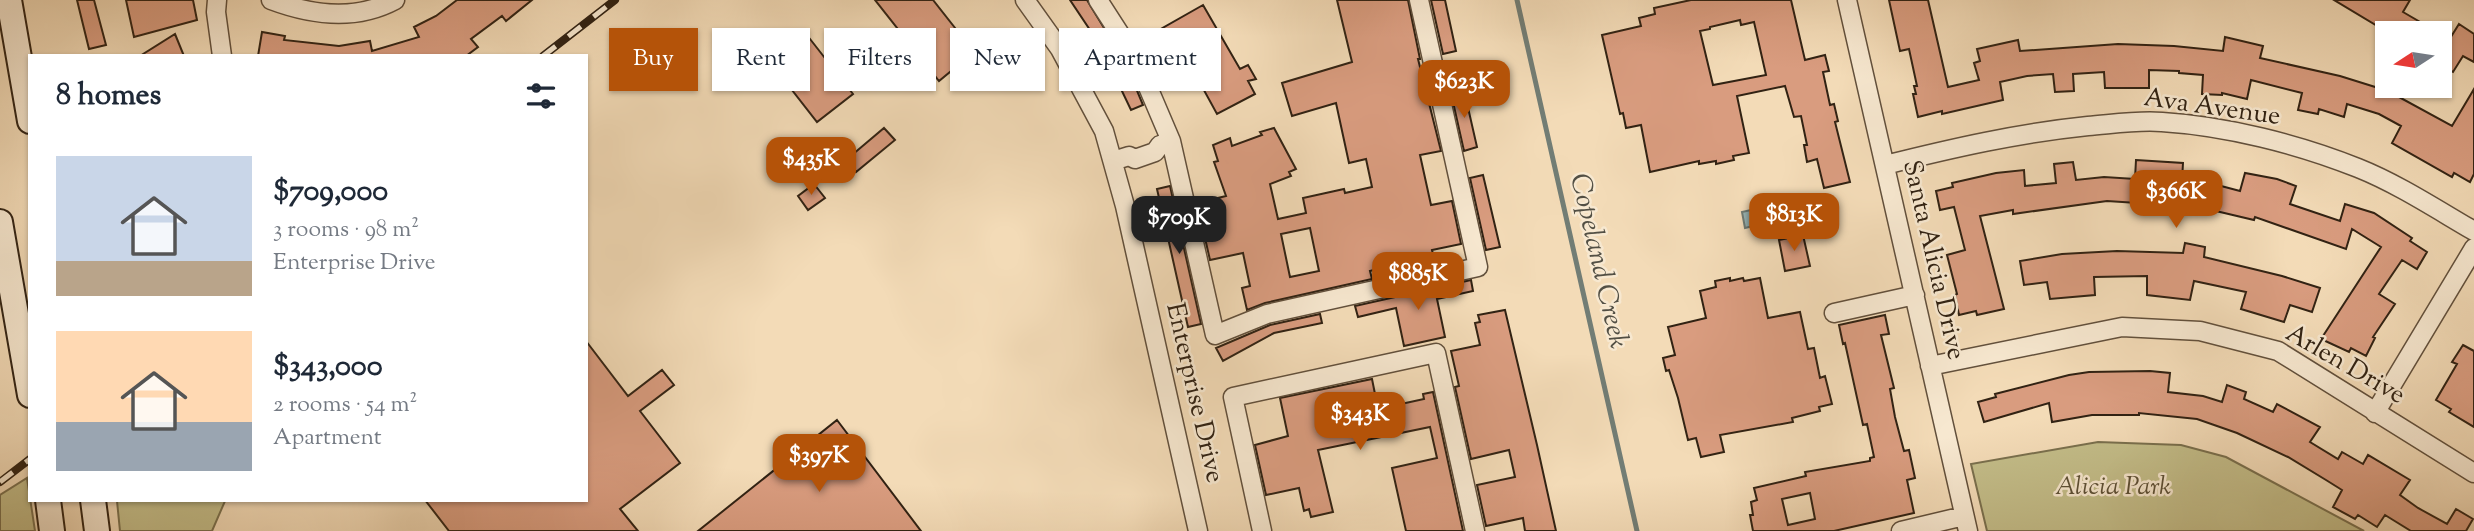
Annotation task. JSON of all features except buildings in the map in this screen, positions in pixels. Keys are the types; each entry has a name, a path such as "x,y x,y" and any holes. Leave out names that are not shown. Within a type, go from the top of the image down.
{"main road":[{"path":"9,0 28,109"},
{"path":"0,222 28,384"},
{"path":"48,502 52,531"},
{"path":"93,502 97,531"}],"street":[{"path":"217,0 222,54"},
{"path":"271,0 318,14 368,10 396,0"},
{"name":"Enterprise Drive","path":"1026,0 1060,49 1121,158 1125,206 1198,531"},
{"path":"1098,0 1136,59 1165,143 1215,335 1267,314 1478,267 1419,0"},
{"name":"Santa Alicia Drive","path":"1847,0 1966,524"},
{"name":"Ava Avenue","path":"1885,165 1988,140 2048,130 2124,122 2162,122 2264,139 2331,158 2388,182 2474,231"},
{"path":"1121,158 1131,149 1152,142 1165,143"},
{"path":"2375,413 2474,248"},
{"path":"1834,313 1915,295"},
{"name":"Arlen Drive","path":"1930,366 2122,327 2200,331 2278,351 2474,473"},
{"path":"1262,531 1233,397 1436,353 1475,531"},
{"path":"1901,531 1966,524"}],"green space":[{"name":"Alicia Park","path":"2098,442 2181,445 2226,457 2364,531 1987,531 1971,464"},
{"path":"27,478 28,502 31,502 35,531 0,531 0,495"},
{"path":"117,502 224,502 212,531 120,531"}],"water":[{"path":"1769,206 1775,229 1763,232 1761,224 1745,228 1742,212"}],"waterway":[{"name":"Copeland Creek","path":"1517,0 1637,531"}],"railway":[{"path":"546,54 615,0"},
{"path":"0,482 28,461"}]}
